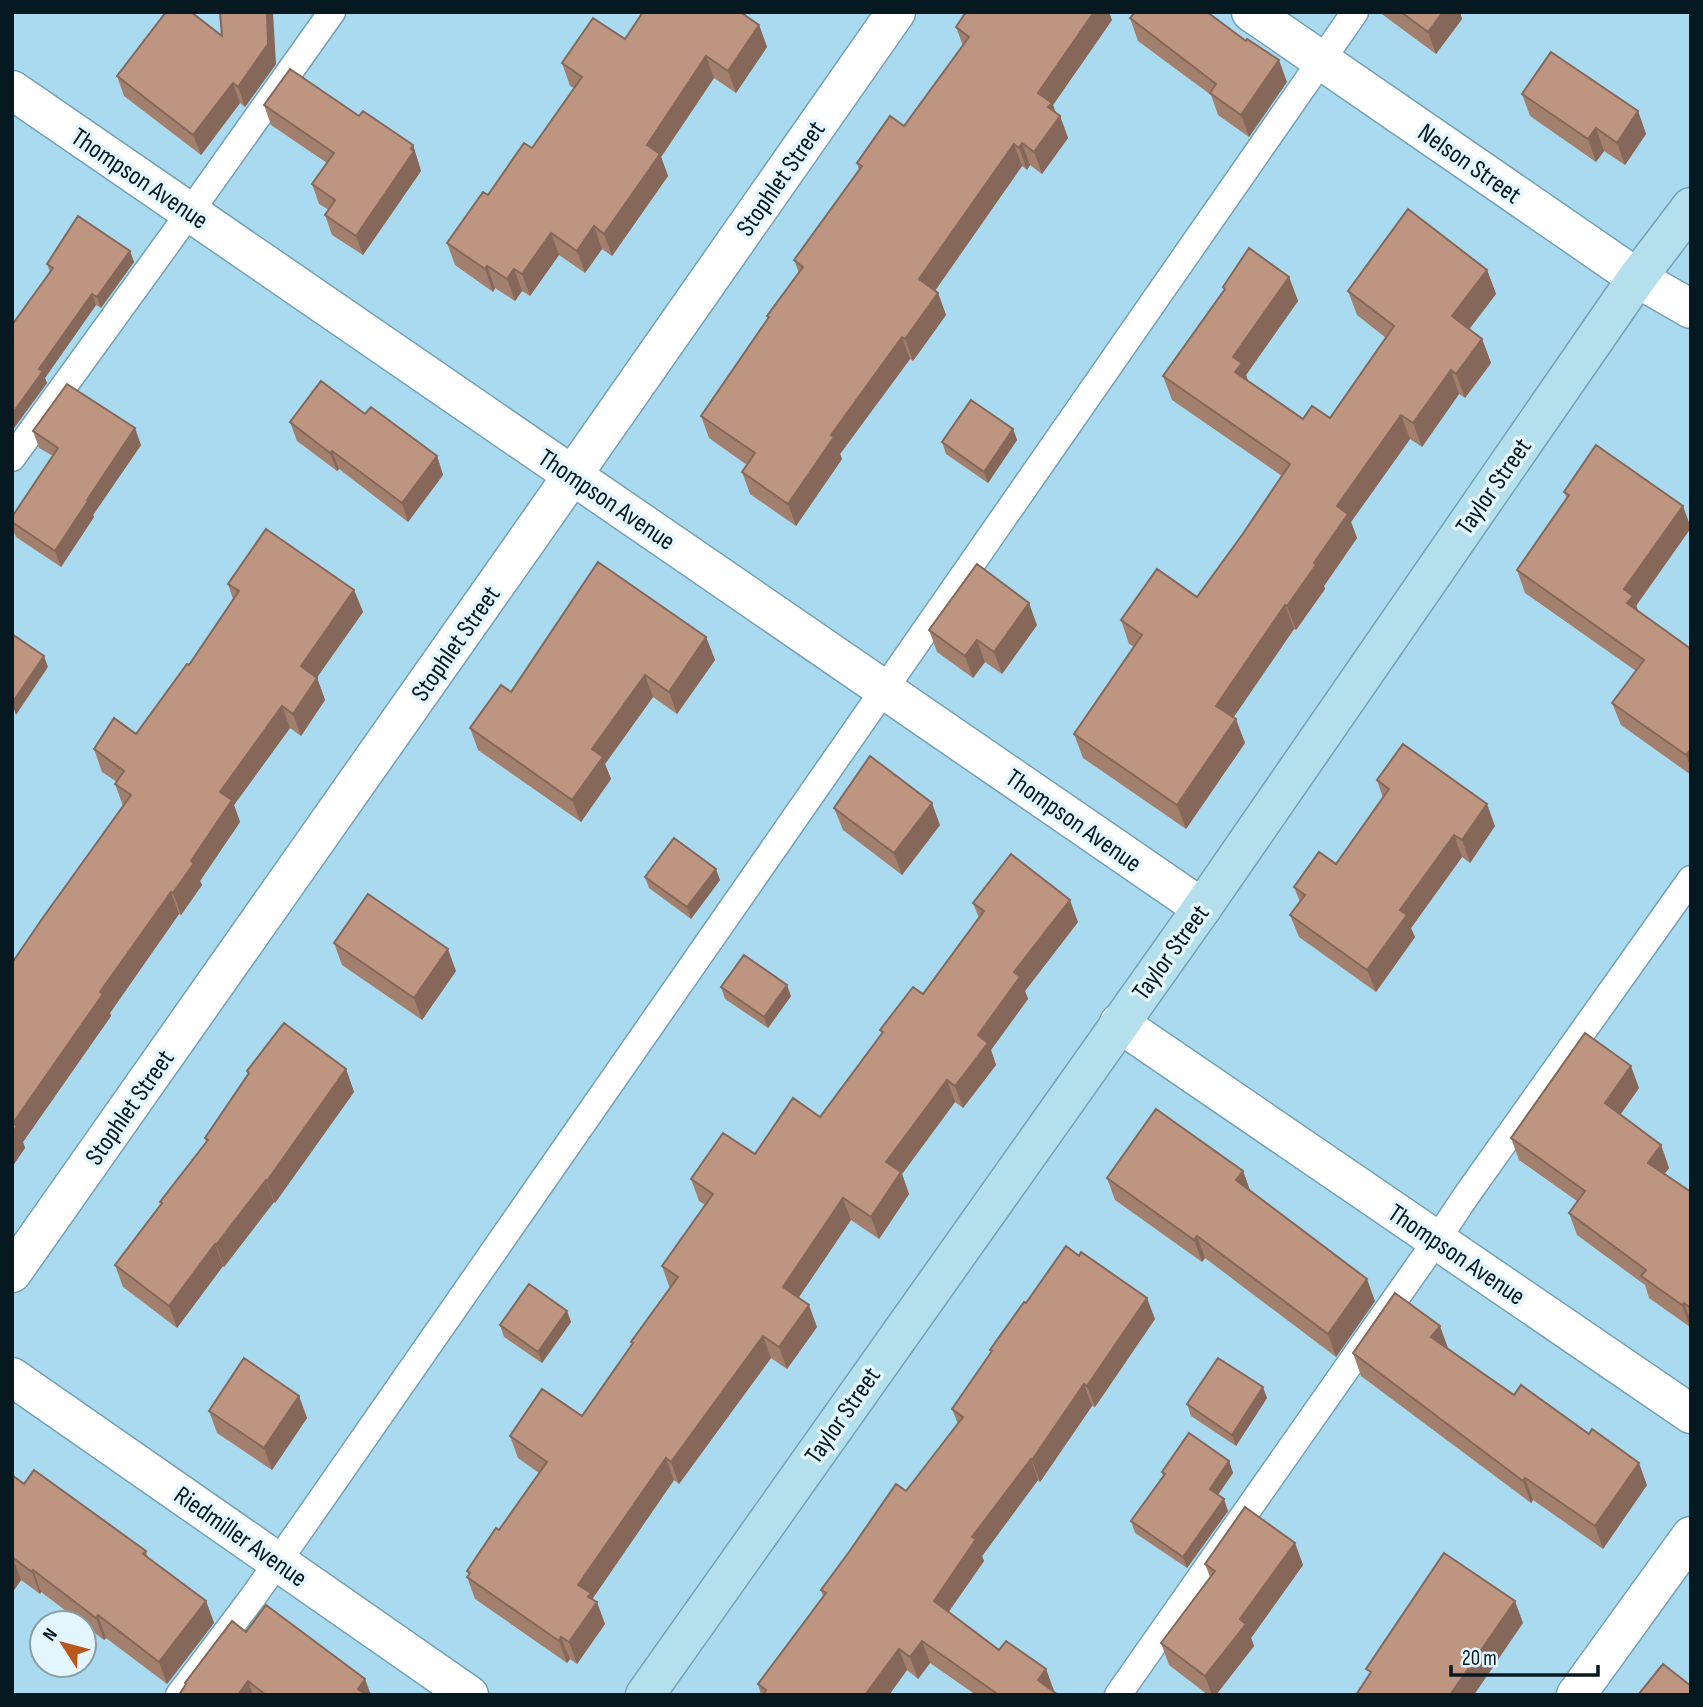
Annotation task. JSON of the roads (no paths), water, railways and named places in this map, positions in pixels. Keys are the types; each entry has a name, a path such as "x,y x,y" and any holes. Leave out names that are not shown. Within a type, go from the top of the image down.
{"main road":[{"name":"Taylor Street","path":"645,1695 1202,908 1637,278 1691,206"}],"street":[{"name":"Stophlet Street","path":"12,1273 896,12"},
{"name":"Nelson Street","path":"1251,12 1637,278 1691,309"},
{"name":"Thompson Avenue","path":"12,90 1202,908"},
{"name":"Thompson Avenue","path":"1119,1023 1691,1414"},
{"name":"Riedmiller Avenue","path":"12,1377 469,1695"},
{"path":"1579,1693 1691,1536"}],"lane":[{"path":"12,458 332,12"},
{"path":"179,1695 278,1562 1355,12"},
{"path":"1118,1695 1691,879"}]}
